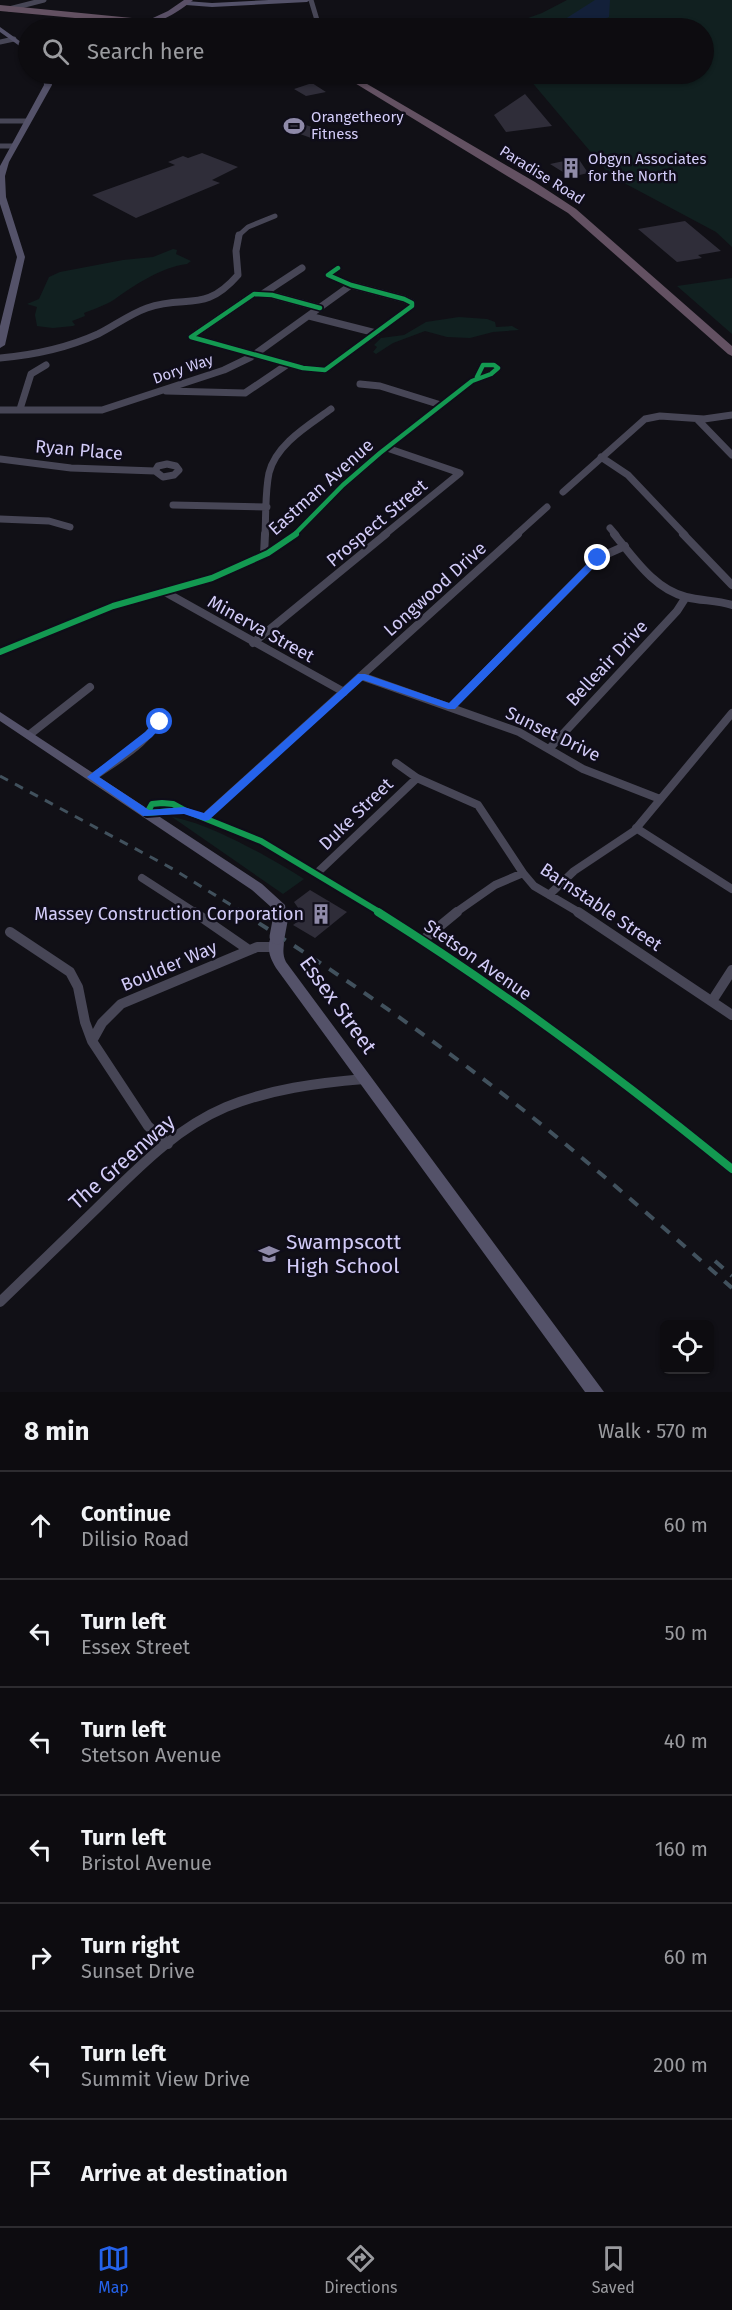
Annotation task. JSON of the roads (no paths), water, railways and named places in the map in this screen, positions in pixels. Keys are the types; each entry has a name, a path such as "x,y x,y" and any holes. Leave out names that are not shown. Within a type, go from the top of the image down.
{"highway":[{"path":"4,8 99,18"},
{"path":"170,18 171,12"},
{"name":"Paradise Road","path":"361,84 572,210 732,352"}],"main road":[{"path":"157,18 187,2 212,5 309,0"},
{"path":"0,29 18,42"},
{"path":"0,345 21,257 2,197 0,179 5,162 47,84"},
{"path":"0,716 274,900 280,910 276,942"},
{"name":"Essex Street","path":"276,942 281,965 595,1392"}],"street":[{"path":"4,8 44,0"},
{"path":"309,0 316,18"},
{"path":"0,42 14,39"},
{"path":"0,122 27,123"},
{"path":"0,146 14,146"},
{"path":"0,358 40,353 70,345 113,327 153,306 197,303 211,299 237,275 235,244 239,232 251,224 275,216"},
{"path":"264,293 302,268"},
{"path":"320,308 264,293 254,294 191,337 310,370 325,370 412,306 409,301 351,285 328,275 338,268"},
{"name":"Dory Way","path":"0,410 102,410 224,370 255,354 351,285"},
{"path":"309,316 376,333"},
{"path":"160,390 245,393 288,364"},
{"path":"20,410 31,375 46,365"},
{"name":"Eastman Avenue","path":"0,652 113,606 212,578 264,555 297,532 344,485 477,377"},
{"path":"360,384 380,386 441,405"},
{"path":"264,555 269,473 275,456 331,409"},
{"path":"562,492 645,419 670,416 697,418 732,415"},
{"path":"697,418 732,455"},
{"name":"Prospect Street","path":"253,643 460,473 387,448"},
{"path":"602,457 628,475 732,585"},
{"name":"Ryan Place","path":"0,459 71,468 154,471"},
{"path":"173,505 267,507"},
{"name":"Longwood Drive","path":"205,817 547,507"},
{"path":"0,519 49,521 70,527"},
{"path":"610,528 663,586 686,597 732,604"},
{"path":"451,707 598,558 625,546"},
{"name":"Minerva Street","path":"165,592 344,692"},
{"name":"Belleair Drive","path":"549,749 677,611 686,597"},
{"name":"Sunset Drive","path":"362,676 519,732 583,769 660,799"},
{"path":"29,735 90,687"},
{"path":"93,777 149,735 160,722 162,712"},
{"path":"549,895 574,871 609,849 636,828 732,713"},
{"path":"396,763 417,778 478,805 523,873"},
{"name":"Duke Street","path":"317,873 417,778"},
{"name":"Stetson Avenue","path":"147,813 184,810 205,817 259,840 317,873 423,940 576,1048 732,1169"},
{"path":"636,828 732,889"},
{"name":"Barnstable Street","path":"423,940 483,891 523,873 534,886 565,903 732,1015"},
{"path":"142,878 249,950"},
{"path":"10,932 70,972 78,987 84,1022 92,1041 148,1126 168,1144"},
{"name":"Boulder Way","path":"92,1041 102,1023 121,1004 249,950 276,942"},
{"path":"712,1000 732,970"},
{"name":"The Greenway","path":"0,1302 130,1175 205,1118 242,1101 288,1088 364,1079"}],"water":[{"path":"595,0 610,0 609,17 607,18 567,18"}],"railway":[{"path":"0,776 173,869 244,913"},
{"path":"241,912 370,997 495,1088 586,1161 732,1288"},
{"path":"715,1261 732,1276"}],"place":[{"name":"Orangetheory Fitness","path":"294,126"},
{"name":"Obgyn Associates for the North","path":"571,168"},
{"name":"Massey Construction Corporation","path":"321,914"},
{"name":"Swampscott High School","path":"269,1254"}]}
